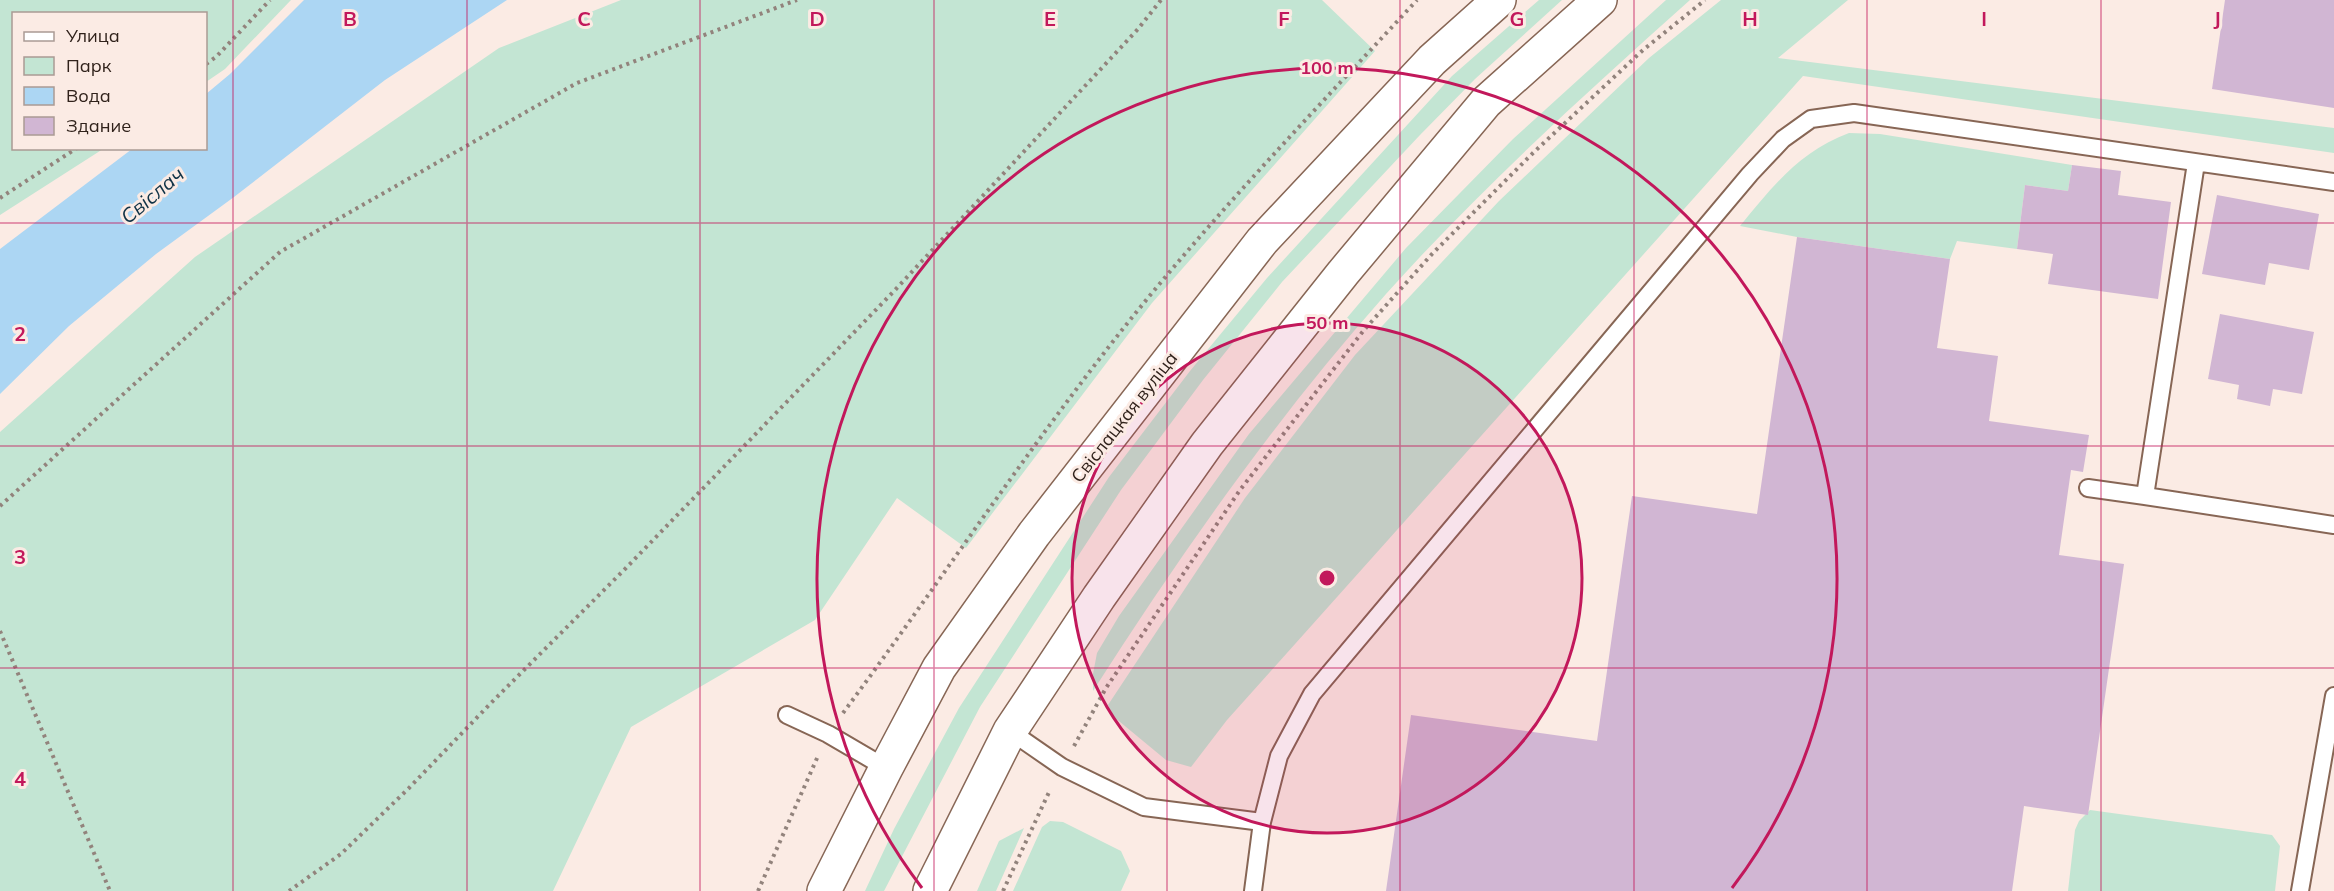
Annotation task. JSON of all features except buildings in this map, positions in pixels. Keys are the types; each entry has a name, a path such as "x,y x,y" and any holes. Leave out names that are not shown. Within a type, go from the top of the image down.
{"main road":[{"name":"Свіслацкая вуліца","path":"824,891 885,768 939,668 1034,534 1262,241 1432,60 1499,0"},
{"path":"930,891 1010,731 1099,597 1207,444 1336,282 1486,102 1600,0"}],"lane":[{"path":"1253,891 1262,822 1278,756 1312,694 1750,174 1783,139 1811,119 1854,113 2334,183"},
{"path":"2145,496 2196,163"},
{"path":"2088,488 2334,525"},
{"path":"2300,891 2326,785 2334,696"},
{"path":"787,715 828,734 885,768"},
{"path":"1010,731 1062,767 1144,807 1262,822"}],"path":[{"path":"207,63 216,57 270,0"},
{"path":"0,506 280,252 577,83 797,0"},
{"path":"289,891 341,854 626,568 896,289 1138,29 1161,0"},
{"path":"758,891 828,734 908,626 993,504 1134,316 1259,168 1417,0"},
{"path":"1003,891 1031,828 1106,688 1240,490 1364,330 1432,254 1533,153 1643,50 1705,0"},
{"path":"0,198 74,150"},
{"path":"0,631 110,891"}],"green space":[{"path":"0,0 291,0 225,69 207,81 207,12 12,12 12,150 101,150 0,215"},
{"path":"621,0 1322,0 1375,51 1152,303 966,548 897,498 815,620 631,727 553,891 0,891 0,432 195,257 499,48"},
{"path":"1539,0 1562,0 1475,79 1420,135 1282,282 1203,380 1121,490 980,707 884,891 865,891 894,829 959,708 1109,477 1190,371 1267,278 1452,76"},
{"path":"1666,0 1690,0 1572,107 1458,217 1345,341 1268,437 1196,537 1093,691 1097,653 1119,616 1249,434 1406,248 1513,139"},
{"path":"1721,0 1848,0 1778,58 2334,128 2334,153 1803,76 1227,720 1191,767 1166,760 1114,717 1108,705 1245,498 1355,355 1499,201 1649,58"},
{"path":"1849,133 1880,134 2072,165 2068,191 2025,185 2017,249 1957,241 1950,259 1797,237 1740,226 1776,184 1801,160 1831,141"},
{"path":"2090,810 2272,835 2280,846 2275,891 2068,891 2075,830 2079,821"},
{"path":"1050,821 1063,822 1121,851 1130,871 1121,891 1013,891 1042,827"},
{"path":"1024,828 996,891 977,891 999,841"}],"water":[{"name":"Свіслач","path":"304,0 507,0 385,80 234,197 156,254 69,326 0,394 0,249 131,150 207,150 207,93 230,74"}]}
